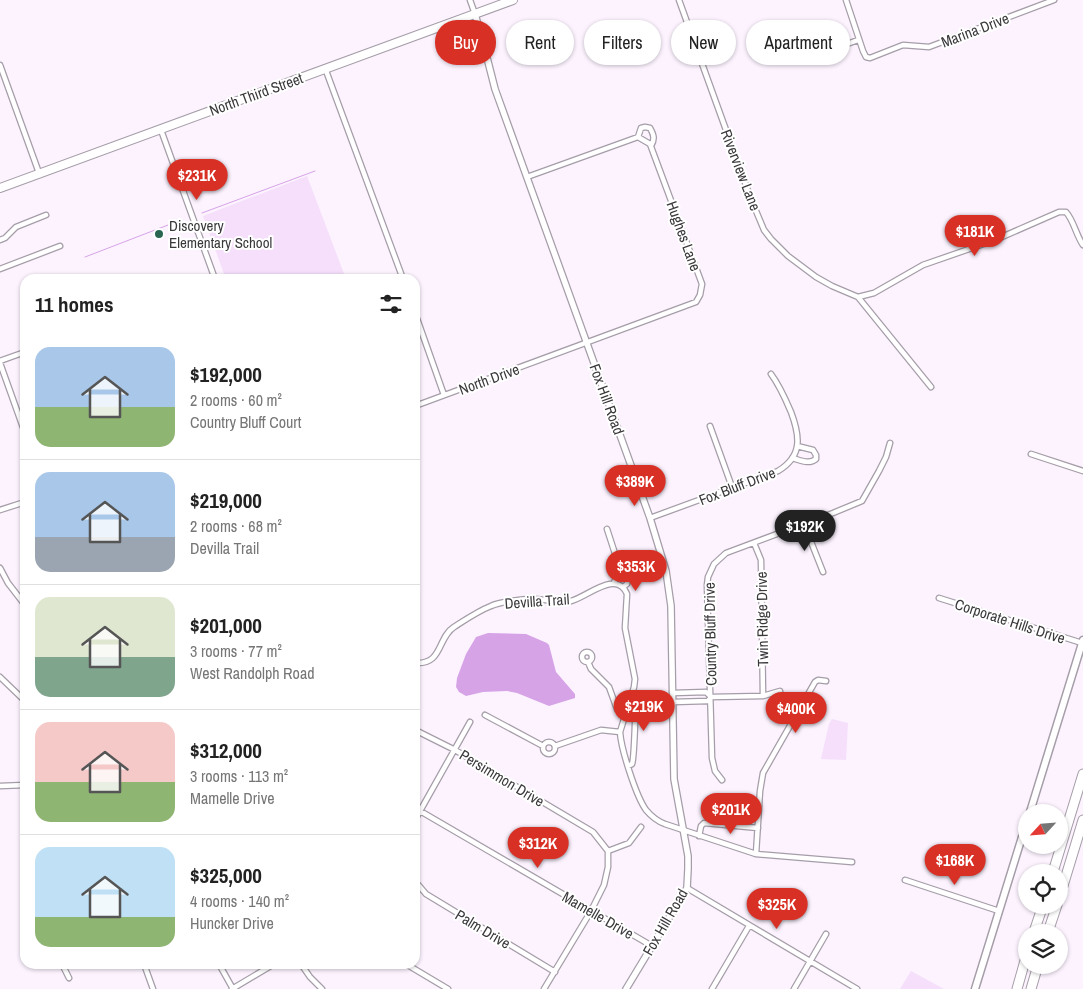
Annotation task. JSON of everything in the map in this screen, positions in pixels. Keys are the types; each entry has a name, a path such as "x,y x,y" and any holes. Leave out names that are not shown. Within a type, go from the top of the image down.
{"highway":[{"path":"1055,864 1083,774"},
{"path":"1068,869 1083,820"},
{"path":"1017,989 1021,974"},
{"path":"1031,989 1035,974"}],"main road":[{"name":"North Third Street","path":"0,188 513,0"},
{"path":"1032,804 1082,641"},
{"path":"975,989 1018,851"}],"street":[{"path":"470,0 474,14"},
{"name":"Riverview Lane","path":"679,0 764,230 788,256 816,277 858,297 931,387"},
{"path":"846,0 858,40 850,43"},
{"name":"Marina Drive","path":"858,40 866,57 870,58 903,44 929,47 1054,0"},
{"name":"Fox Hill Road","path":"474,14 484,44 494,89 650,518 666,571 671,606 674,780 688,856 687,888 626,989"},
{"path":"0,65 39,173"},
{"path":"325,68 401,274"},
{"name":"Hughes Lane","path":"527,177 638,137 641,128 650,128 654,134 651,146 702,284 700,295 696,302 587,343"},
{"path":"160,130 213,274"},
{"path":"638,137 651,146"},
{"path":"858,297 874,293 923,265 995,240 1059,212 1066,212 1069,215 1079,240 1083,245"},
{"path":"0,240 11,233 16,227 46,215"},
{"path":"0,269 60,246"},
{"name":"North Drive","path":"420,327 444,395 587,343"},
{"path":"20,354 0,362 20,418"},
{"name":"Fox Bluff Drive","path":"650,518 778,471 792,458 797,446 798,432 782,388 771,374"},
{"path":"420,404 444,395"},
{"path":"710,426 732,487"},
{"name":"Country Bluff Drive","path":"722,780 716,771 712,758 708,577 711,569 718,559 726,553 862,501 886,457 890,443"},
{"name":"Fox Bluff Drive","path":"792,458 807,462 812,462 816,459 813,450 797,446"},
{"path":"1031,454 1083,471"},
{"path":"0,510 20,504"},
{"path":"804,524 823,572"},
{"path":"607,528 621,572 626,574 628,579 627,584 623,587"},
{"name":"Twin Ridge Drive","path":"754,543 761,560 763,696"},
{"path":"0,568 8,583 20,599"},
{"path":"621,572 617,574 614,583 623,587 627,594 625,628 635,678 620,732 622,751 646,810 658,821 756,854 852,862"},
{"name":"Devilla Trail","path":"420,663 432,659 438,653 451,629 492,605 530,599 569,601 614,583"},
{"name":"Corporate Hills Drive","path":"939,598 1082,641"},
{"path":"588,662 590,669 609,687 617,709 625,713"},
{"path":"0,677 20,696"},
{"path":"756,854 763,773 815,682 818,680 826,681"},
{"path":"673,694 706,692 711,697 763,696 780,691"},
{"path":"673,702 708,702 711,697"},
{"path":"628,766 632,764 634,759 633,738 636,708 635,703 630,700"},
{"path":"485,714 544,746"},
{"path":"420,805 455,750 470,722"},
{"path":"555,746 602,730 620,732"},
{"name":"Persimmon Drive","path":"420,732 455,750 593,832 608,851"},
{"path":"548,742 555,746 554,752 549,754 544,752 544,746 548,742"},
{"path":"0,786 20,785"},
{"name":"Mamelle Drive","path":"420,812 652,946"},
{"path":"699,836 700,826 704,823 758,828"},
{"path":"544,989 604,886 608,867 608,851 629,843 642,827"},
{"path":"905,880 1000,911"},
{"name":"Palm Drive","path":"420,887 426,894 555,972"},
{"path":"687,888 857,989"},
{"path":"712,989 749,926"},
{"path":"794,989 826,934"},
{"path":"64,969 69,978"},
{"path":"146,969 153,989"},
{"path":"222,969 232,989 266,969"},
{"path":"304,969 322,989"},
{"path":"414,969 448,989"}],"shaded area":[{"path":"307,176 344,274 224,274 203,216"},
{"path":"488,633 526,634 547,643 556,672 575,694 575,698 549,706 507,691 483,692 466,696 459,692 456,687 457,678 466,654 476,637"},
{"path":"832,719 848,723 846,760 821,759 829,724"},
{"path":"911,971 944,989 900,989"}],"waterway":[{"path":"202,213 315,171"},
{"path":"85,257 181,220"}],"place":[{"name":"Discovery Elementary School","path":"159,234"}]}
